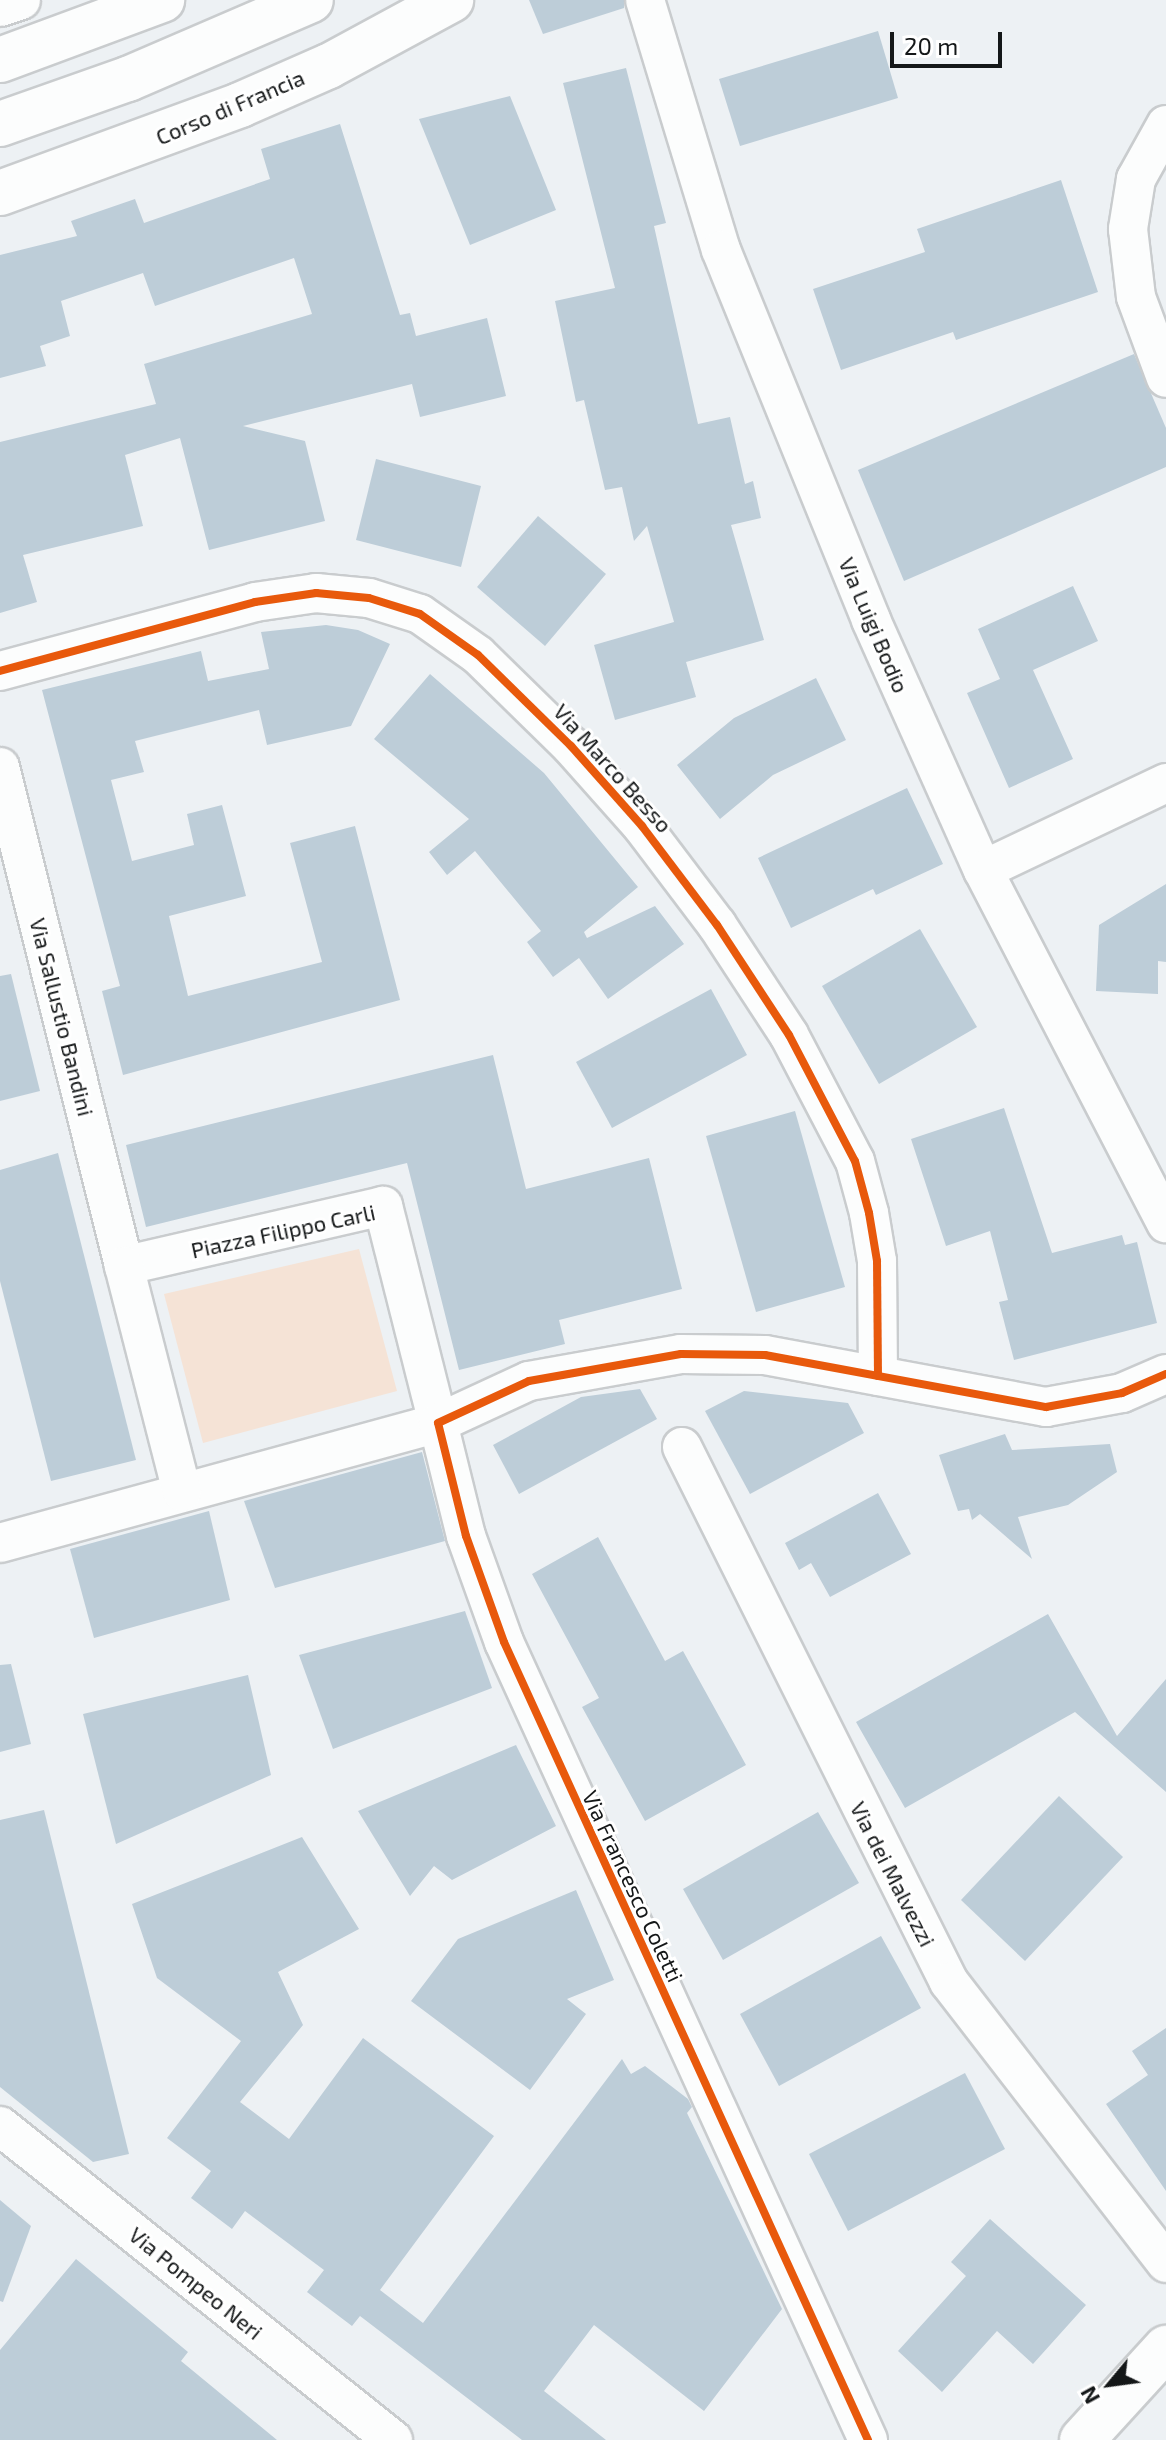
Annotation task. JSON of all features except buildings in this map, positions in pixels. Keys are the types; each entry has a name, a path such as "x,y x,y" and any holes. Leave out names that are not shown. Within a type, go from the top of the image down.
{"main road":[{"path":"0,60 162,0"},
{"path":"0,124 128,79 311,0"},
{"name":"Corso di Francia","path":"0,193 240,105 342,59 451,0"},
{"path":"1082,2440 1166,2348"}],"street":[{"path":"0,7 21,0"},
{"name":"Via Luigi Bodio","path":"645,0 691,161 764,364 983,870 1166,1223"},
{"path":"1166,125 1136,179 1128,229 1136,297 1166,378"},
{"name":"Via Marco Besso","path":"0,671 255,602 316,593 369,598 420,614 478,655 571,746 642,826 717,925 789,1035 855,1161 864,1193 877,1261 878,1376"},
{"name":"Via Sallustio Bandini","path":"0,767 124,1266"},
{"path":"983,870 1166,783"},
{"name":"Piazza Filippo Carli","path":"124,1266 383,1206 438,1423"},
{"path":"124,1266 182,1492"},
{"path":"0,1543 438,1423 529,1381 681,1354 765,1355 1046,1407 1101,1399 1166,1374"},
{"name":"Via Francesco Coletti","path":"438,1423 466,1536 504,1642 868,2440"},
{"name":"Via dei Malvezzi","path":"682,1447 949,1982 1166,2263"},
{"name":"Via Pompeo Neri","path":"0,2126 393,2440"}],"shaded area":[{"path":"359,1249 397,1391 203,1443 164,1294"}],"cycle path":[{"path":"0,671 255,602 316,593 369,598 420,614 478,655 571,746 642,826 717,925 789,1035 855,1161 869,1213 877,1261 878,1376"},
{"path":"868,2440 504,1642 466,1536 438,1423 529,1381 681,1354 765,1355 1046,1407 1122,1393 1166,1374"}]}
